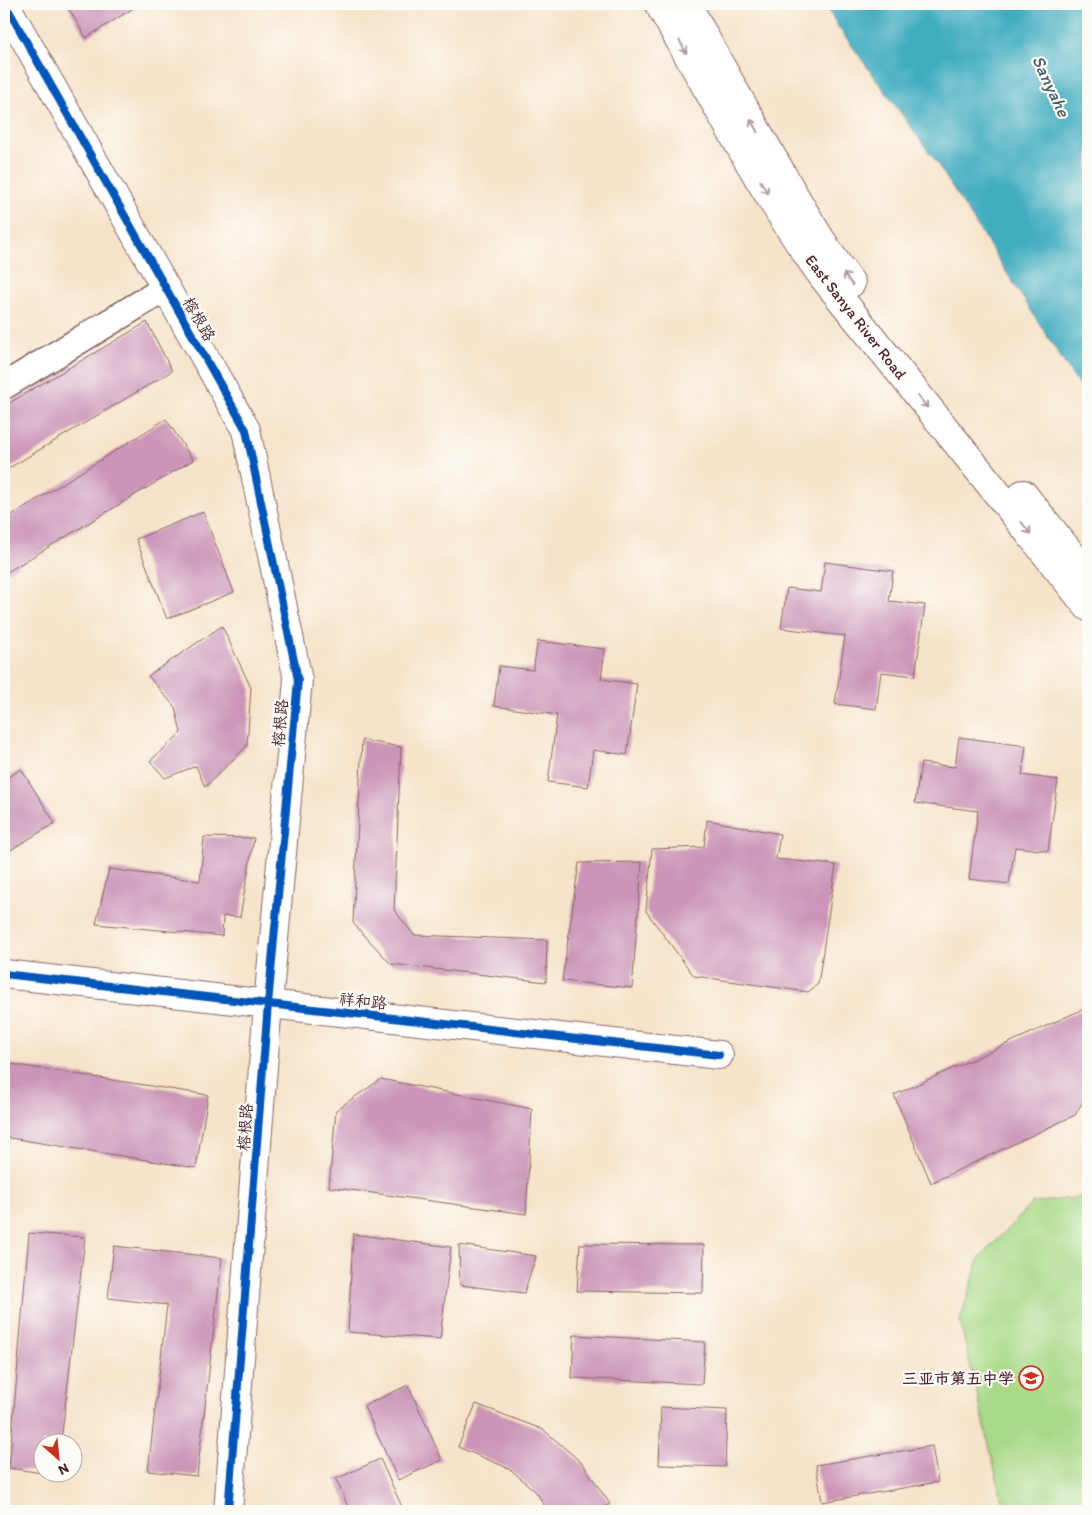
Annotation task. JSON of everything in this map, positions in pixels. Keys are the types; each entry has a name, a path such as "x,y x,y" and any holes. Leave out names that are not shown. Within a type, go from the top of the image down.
{"street":[{"name":"榕根路","path":"5,4 246,430 298,680 268,1004 228,1511"},
{"name":"East Sanya River Road","path":"659,4 797,242 854,316 1088,607"},
{"name":"East Sanya River Road","path":"687,4 760,137 814,230 836,263 1088,575"},
{"path":"4,386 166,288"},
{"name":"祥和路","path":"4,974 719,1055"}],"green space":[{"name":"三亚市第五中学","path":"1088,1196 1088,1511 1006,1511 960,1321 979,1259 1032,1203"}],"water":[{"name":"Sanyahe","path":"825,4 1088,4 1088,400 935,160 839,28"}],"building":[{"path":"66,4 140,4 86,38"},
{"path":"147,322 172,371 4,471 4,406"},
{"path":"166,419 193,460 4,574 4,520"},
{"path":"203,512 234,592 167,619 136,539"},
{"path":"825,562 893,571 889,601 925,605 915,676 881,672 876,709 835,704 845,636 781,628 787,588 821,592"},
{"path":"222,626 251,688 247,746 205,787 196,766 165,778 150,761 181,733 175,707 148,676"},
{"path":"538,641 605,649 601,679 637,684 627,755 593,750 588,787 548,782 557,715 494,706 499,666 533,670"},
{"path":"959,737 1026,746 1022,775 1058,780 1048,851 1015,847 1009,884 969,879 978,811 915,803 921,763 955,767"},
{"path":"362,740 401,747 394,910 414,935 547,940 546,982 391,964 353,923"},
{"path":"21,769 55,823 4,854 4,780"},
{"path":"707,820 780,834 776,859 836,865 818,984 808,992 694,976 646,911 652,849 704,847"},
{"path":"204,837 254,838 240,917 223,916 222,936 96,924 109,869 200,881"},
{"path":"642,862 632,988 562,981 579,863"},
{"path":"1088,1007 1088,1093 1075,1115 931,1183 894,1095"},
{"path":"4,1063 208,1095 196,1168 4,1137"},
{"path":"381,1079 532,1109 526,1214 329,1187 336,1110"},
{"path":"29,1233 85,1237 62,1432 32,1432 32,1471 9,1468"},
{"path":"353,1234 451,1247 440,1339 348,1332"},
{"path":"580,1244 704,1245 703,1293 577,1291"},
{"path":"459,1245 536,1256 524,1293 460,1285"},
{"path":"114,1246 222,1258 197,1476 148,1471 167,1305 108,1298"},
{"path":"574,1335 705,1342 702,1384 572,1378"},
{"path":"408,1385 442,1460 398,1480 364,1406"},
{"path":"476,1404 544,1430 583,1464 610,1504 596,1511 548,1511 536,1492 510,1469 458,1447"},
{"path":"661,1407 727,1410 725,1467 659,1465"},
{"path":"932,1446 938,1482 822,1502 816,1465"},
{"path":"380,1459 404,1511 350,1511 336,1479"}],"cycle path":[{"path":"5,4 246,430 298,680 268,1004 228,1511"},
{"path":"4,974 719,1055"}],"place":[{"name":"三亚市第五中学","path":"1031,1378"}]}
